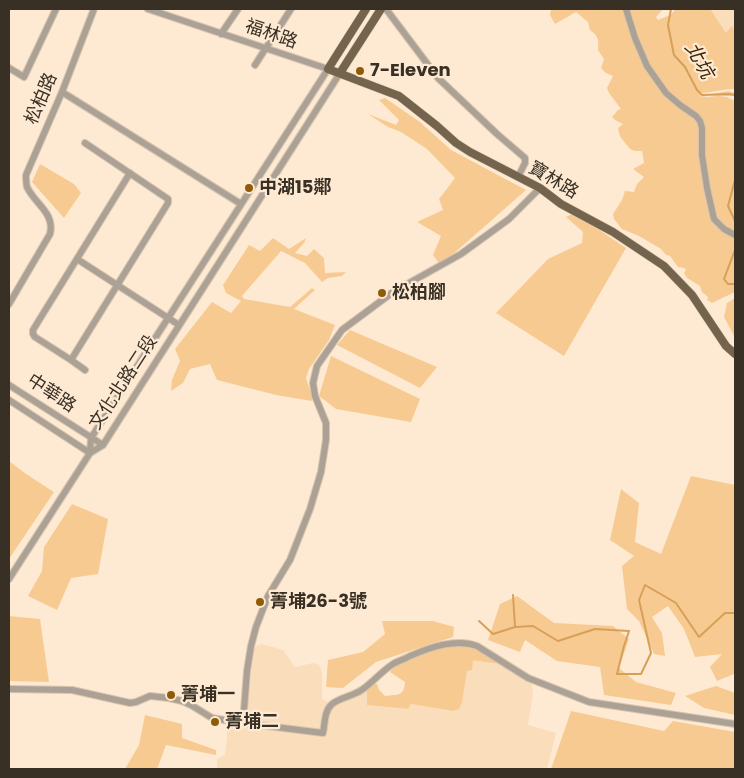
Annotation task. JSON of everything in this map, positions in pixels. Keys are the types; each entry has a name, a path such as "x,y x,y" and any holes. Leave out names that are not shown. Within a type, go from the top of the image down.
{"main road":[{"name":"文化北路二段","path":"328,69 366,9"},
{"name":"文化北路二段","path":"340,73 381,9"},
{"name":"寶林路","path":"328,69 399,96 456,143 470,152 540,188 561,204 613,232 664,266 692,295 726,346 735,354"}],"street":[{"path":"9,68 24,77 56,9"},
{"name":"松柏路","path":"9,304 50,234 52,227 50,220 27,187 26,175 62,92 94,9"},
{"name":"福林路","path":"148,9 328,69"},
{"path":"221,34 238,9"},
{"path":"255,65 291,9"},
{"path":"386,9 438,78 525,158 525,163 518,177"},
{"path":"626,9 635,38 647,66 666,93 700,121 702,128 702,155 714,220 724,230 735,235"},
{"name":"文化北路二段","path":"90,453 91,438 328,69"},
{"name":"文化北路二段","path":"90,453 102,445 340,73"},
{"path":"62,92 241,204"},
{"path":"71,360 169,200 85,143"},
{"path":"85,370 35,337 33,330 130,174"},
{"path":"243,723 247,672 256,627 268,596 290,560 310,508 321,472 326,440 326,423 315,396 313,382 317,366 342,330 393,292 461,254 509,219 540,188"},
{"path":"77,259 179,325"},
{"name":"中華路","path":"9,385 102,445"},
{"name":"中華路","path":"9,400 90,453"},
{"path":"9,579 90,453"},
{"path":"9,689 79,691 130,703 150,696 169,698 182,701 212,718 323,733 326,712 332,704 363,689 395,663 424,650 442,645 469,643 477,646 528,678 588,702 735,724"}],"shaded area":[{"path":"551,9 663,9 656,17 658,20 670,15 676,9 710,9 726,33 732,26 735,31 735,89 702,93 700,96 717,96 707,95 728,91 735,93 735,98 734,96 720,96 735,101 735,292 712,303 707,300 708,297 702,292 700,286 687,278 684,268 678,267 670,256 666,255 661,249 639,236 622,229 614,219 613,214 622,200 625,191 634,192 637,184 644,177 633,169 644,163 642,151 632,150 620,137 618,128 623,124 612,117 621,109 607,88 613,76 601,68 604,59 598,50 597,38 590,30 588,22 576,12 555,24 550,15"},
{"path":"703,9 735,9 735,49"},
{"path":"385,98 420,122 451,150 526,190 452,255 439,263 433,255 441,236 417,222 443,210 439,199 455,178 427,149 368,114 396,125 399,120 379,100"},
{"path":"40,164 74,184 81,193 64,218 32,182"},
{"path":"574,213 626,248 564,356 496,313 548,259 582,243 583,232 566,217"},
{"path":"273,238 289,249 306,238 295,253 307,256 314,249 324,258 325,273 346,272 342,276 328,278 322,282 305,263 281,251 242,296 244,299 290,307 312,288 315,290 294,309 335,325 329,340 309,369 306,378 312,401 276,395 217,380 210,364 190,369 183,383 171,391 172,380 180,361 175,349 212,302 231,313 241,301 226,293 223,285 249,245 260,251"},
{"path":"735,298 735,338 724,317 727,303"},
{"path":"350,330 437,367 420,388 337,345"},
{"path":"331,356 420,399 411,422 336,409 319,396"},
{"path":"9,461 54,492 9,559"},
{"path":"691,476 735,485 735,670 734,674 717,681 710,667 722,654 695,657 684,629 668,606 652,617 662,633 665,656 654,654 639,621 627,609 622,566 634,556 610,540 621,489 639,503 635,542 661,554"},
{"path":"72,504 108,519 98,574 71,578 57,610 28,596 42,571 44,547"},
{"path":"517,596 554,623 613,626 629,639 619,668 636,682 676,693 671,705 604,695 600,667 557,661 525,640 520,652 488,640 500,604"},
{"path":"9,616 40,619 49,682 9,681"},
{"path":"382,621 433,621 454,627 453,637 376,662 343,688 326,687 328,660 363,652 385,634"},
{"path":"465,642 495,658 496,663 473,661 472,670 467,671 462,703 459,709 453,711 411,704 408,709 367,705 367,686 370,684 377,684 379,690 385,696 397,695 402,692 405,682 390,672 398,662 453,643"},
{"path":"262,644 283,650 295,667 313,663 319,665 322,673 322,699 332,704 367,686 367,705 407,709 411,704 453,711 462,703 467,671 473,661 479,660 492,664 495,658 511,672 531,681 533,693 528,725 556,733 547,769 217,769 217,759 225,755 229,717 246,719 254,649"},
{"path":"716,686 735,693 735,715 704,708 685,696"},
{"path":"571,711 664,731 673,721 735,732 735,769 551,769"},
{"path":"145,715 182,724 182,738 216,750 216,755 166,745 157,769 125,769 139,745"}],"waterway":[{"name":"北坑","path":"671,9 668,25 674,55 685,67 697,90 702,95 735,95"},
{"name":"北坑","path":"735,180 728,206 735,221"},
{"name":"北坑","path":"735,250 724,279 728,284 735,284"},
{"path":"479,621 493,634 515,627 533,626 558,641 595,629 629,631 617,674 641,674 651,653 639,600 645,585 676,603 699,637 725,613 735,613"},
{"path":"513,595 515,627"}],"place":[{"name":"7-Eleven","path":"360,71"},
{"name":"中湖15鄰","path":"249,188"},
{"name":"松柏腳","path":"382,293"},
{"name":"菁埔26-3號","path":"260,602"},
{"name":"菁埔一","path":"171,695"},
{"name":"菁埔二","path":"215,722"}]}
